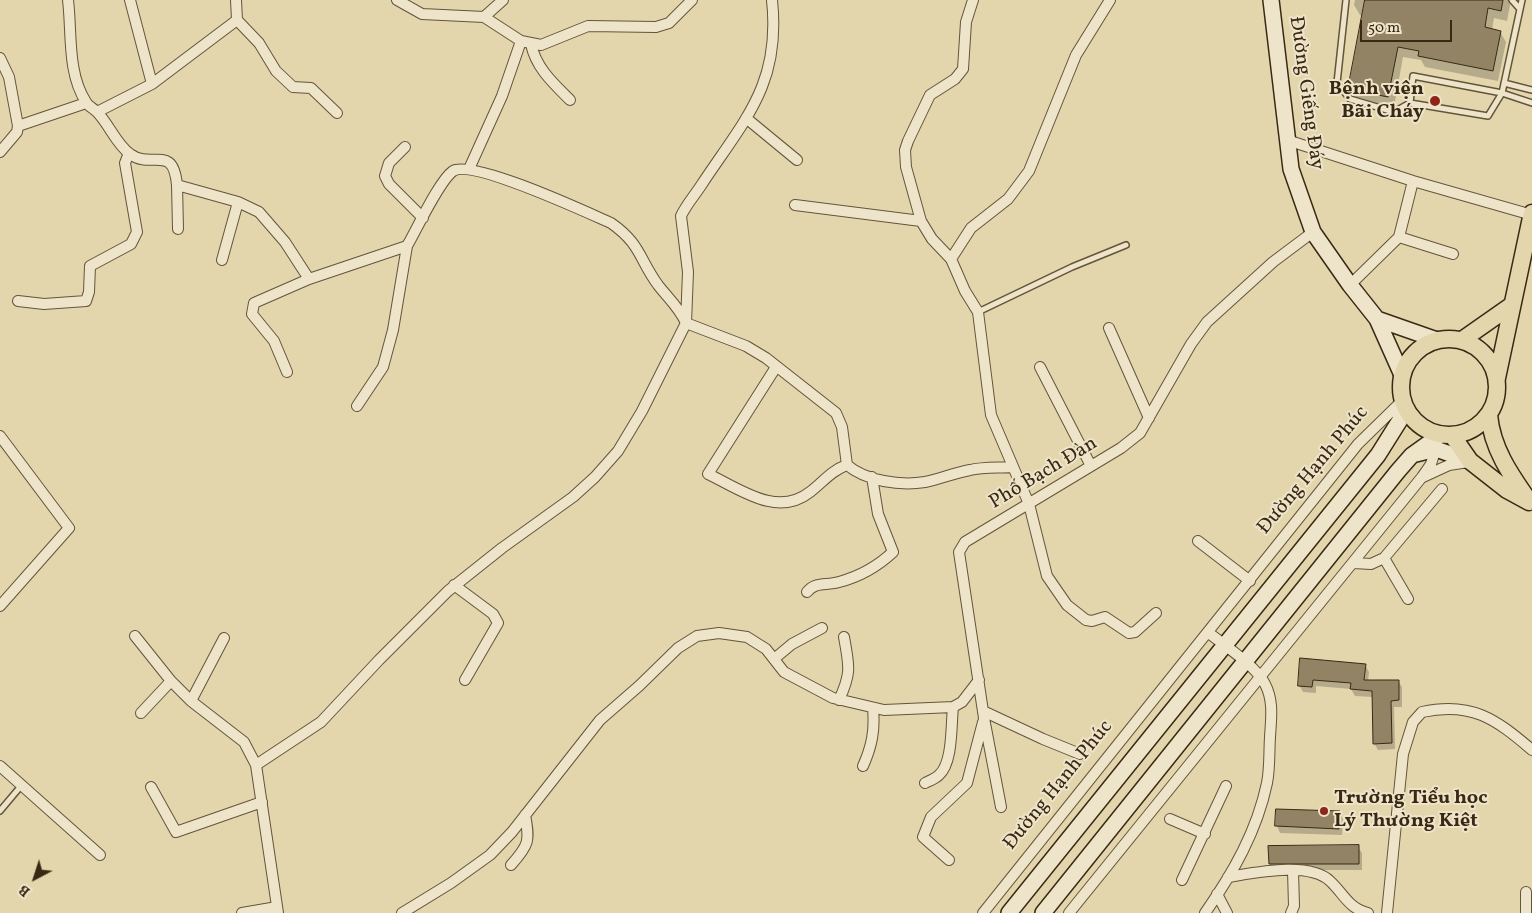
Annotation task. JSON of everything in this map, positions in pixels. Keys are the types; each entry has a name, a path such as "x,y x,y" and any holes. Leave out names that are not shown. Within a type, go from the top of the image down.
{"main road":[{"name":"Đường Giếng Đáy","path":"1271,0 1292,169 1313,232 1350,286 1377,318 1402,375"},
{"path":"1043,913 1412,455 1443,440 1473,429 1489,415 1495,404 1497,378 1532,214"},
{"path":"1462,340 1512,305"},
{"name":"Đường Giếng Đáy","path":"1377,318 1437,340"},
{"path":"1497,378 1493,366 1485,354 1474,345 1462,340 1437,340 1415,352 1407,363 1402,375 1403,400 1408,413 1417,423 1443,440 1507,490 1530,503"},
{"name":"Đường Hạnh Phúc","path":"1009,913 1378,455 1400,420 1403,400"},
{"path":"1489,415 1491,434 1505,465 1530,503"}],"street":[{"path":"68,0 73,63 86,103 97,112 129,153 170,163 175,168 178,229"},
{"path":"130,0 152,84"},
{"path":"236,0 236,20 260,43 276,70 294,88 311,88 337,113"},
{"path":"397,0 422,14 484,18 526,42 540,45 588,26 656,27 669,24 692,0"},
{"path":"484,18 503,0"},
{"path":"256,765 321,722 379,660 454,585 573,497 606,465 636,423 686,323 688,272 681,216 746,118 762,90 769,70 774,27 772,0"},
{"path":"973,0 966,22 963,69 955,79 930,94 905,150 906,167 921,221 932,239 951,259 965,291 978,312 991,415 1029,504 1047,576 1067,605 1086,620 1092,621 1105,617 1129,633 1135,632 1156,613"},
{"path":"951,259 971,228 1008,198 1029,171 1076,56 1110,0"},
{"path":"97,112 152,84 192,56 236,20"},
{"path":"526,42 543,72 570,100"},
{"path":"469,169 526,42"},
{"path":"0,58 9,77 18,126 17,132 0,152"},
{"path":"18,126 86,103"},
{"path":"746,118 796,160"},
{"path":"1287,140 1413,181 1532,214"},
{"path":"405,147 389,163 385,176 389,184 423,218"},
{"path":"18,301 44,304 86,301 90,292 90,266 131,244 137,232 125,164 129,153"},
{"path":"357,406 383,367 395,324 407,246 447,177 460,168 485,172 611,223 621,230 638,249 653,277 681,311 686,323 746,346 836,413 842,427 847,465 855,472 872,478 900,483 923,482 971,470 1012,467"},
{"path":"1350,286 1399,237 1413,181"},
{"path":"177,185 253,208 267,220 285,242 309,279"},
{"path":"222,260 238,202"},
{"path":"795,205 921,221"},
{"name":"Phố Bạch Đàn","path":"1001,807 978,680 959,552 965,542 1120,448 1140,433 1191,344 1207,322 1273,262 1313,232"},
{"path":"1399,237 1453,254"},
{"path":"287,372 274,341 252,314 251,308 254,303 309,279 407,246"},
{"path":"1109,328 1149,418"},
{"path":"776,367 708,474 764,500 781,504 802,497 834,471 847,465"},
{"path":"1040,368 1091,466"},
{"name":"Đường Hạnh Phúc","path":"983,913 1209,633 1358,444 1403,400"},
{"path":"0,436 69,528 0,606"},
{"path":"1069,913 1422,477 1443,440"},
{"path":"1422,477 1449,465 1470,462"},
{"path":"807,592 816,584 840,582 872,568 893,552 878,514 872,478"},
{"path":"1354,563 1372,564 1384,558 1442,489"},
{"path":"1198,541 1250,581"},
{"path":"1384,558 1408,598"},
{"path":"454,585 493,614 498,623 465,680"},
{"path":"774,659 792,644 822,628"},
{"path":"1205,913 1228,877 1256,825 1268,781 1271,699 1265,683 1260,677 1209,633"},
{"path":"402,913 484,860 526,815 569,762 593,727 688,641 708,634 734,634 758,643 784,672 815,690 839,700 884,710 953,707 962,702 978,680"},
{"path":"135,636 171,682 191,701 244,742 256,765 278,910 242,913"},
{"path":"839,700 849,670 844,637"},
{"path":"191,701 224,638"},
{"path":"141,712 171,682"},
{"path":"925,783 938,776 944,768 949,752 953,707"},
{"path":"863,766 871,748 875,729 873,708"},
{"path":"1387,913 1403,754 1413,722 1422,712 1459,708 1482,714 1505,728 1532,750"},
{"path":"949,860 923,837 931,817 967,783 984,714 1080,754"},
{"path":"0,766 20,786 100,855"},
{"path":"1182,880 1226,786"},
{"path":"151,787 176,832 262,802"},
{"path":"511,865 528,844 526,815"},
{"path":"1170,819 1205,834"},
{"path":"1228,877 1269,870 1319,874 1329,880 1352,907 1368,913"},
{"path":"1290,913 1294,906 1292,871"},
{"path":"1526,892 1526,913"},
{"path":"1217,894 1227,913"}],"lane":[{"path":"1346,0 1337,83 1350,99 1394,112 1410,103 1488,116 1502,93 1522,0"},
{"path":"1512,0 1520,9"},
{"path":"1410,103 1413,76 1502,93 1532,103"},
{"path":"1504,83 1532,90"},
{"path":"978,312 1072,267 1126,245"},
{"path":"0,811 20,786"}],"building":[{"path":"1365,0 1503,0 1501,11 1488,8 1485,27 1501,31 1493,71 1418,56 1419,51 1398,47 1388,97 1348,89"},
{"path":"1300,658 1366,664 1364,680 1399,680 1399,700 1391,701 1392,743 1373,744 1372,691 1350,689 1351,683 1313,680 1312,687 1298,686"},
{"path":"1276,809 1340,811 1339,829 1275,826"},
{"path":"1359,845 1359,864 1269,864 1268,846"}],"place":[{"name":"Bệnh viện Bãi Cháy","path":"1435,101"},
{"name":"Trường Tiểu học Lý Thường Kiệt","path":"1324,811"}]}
